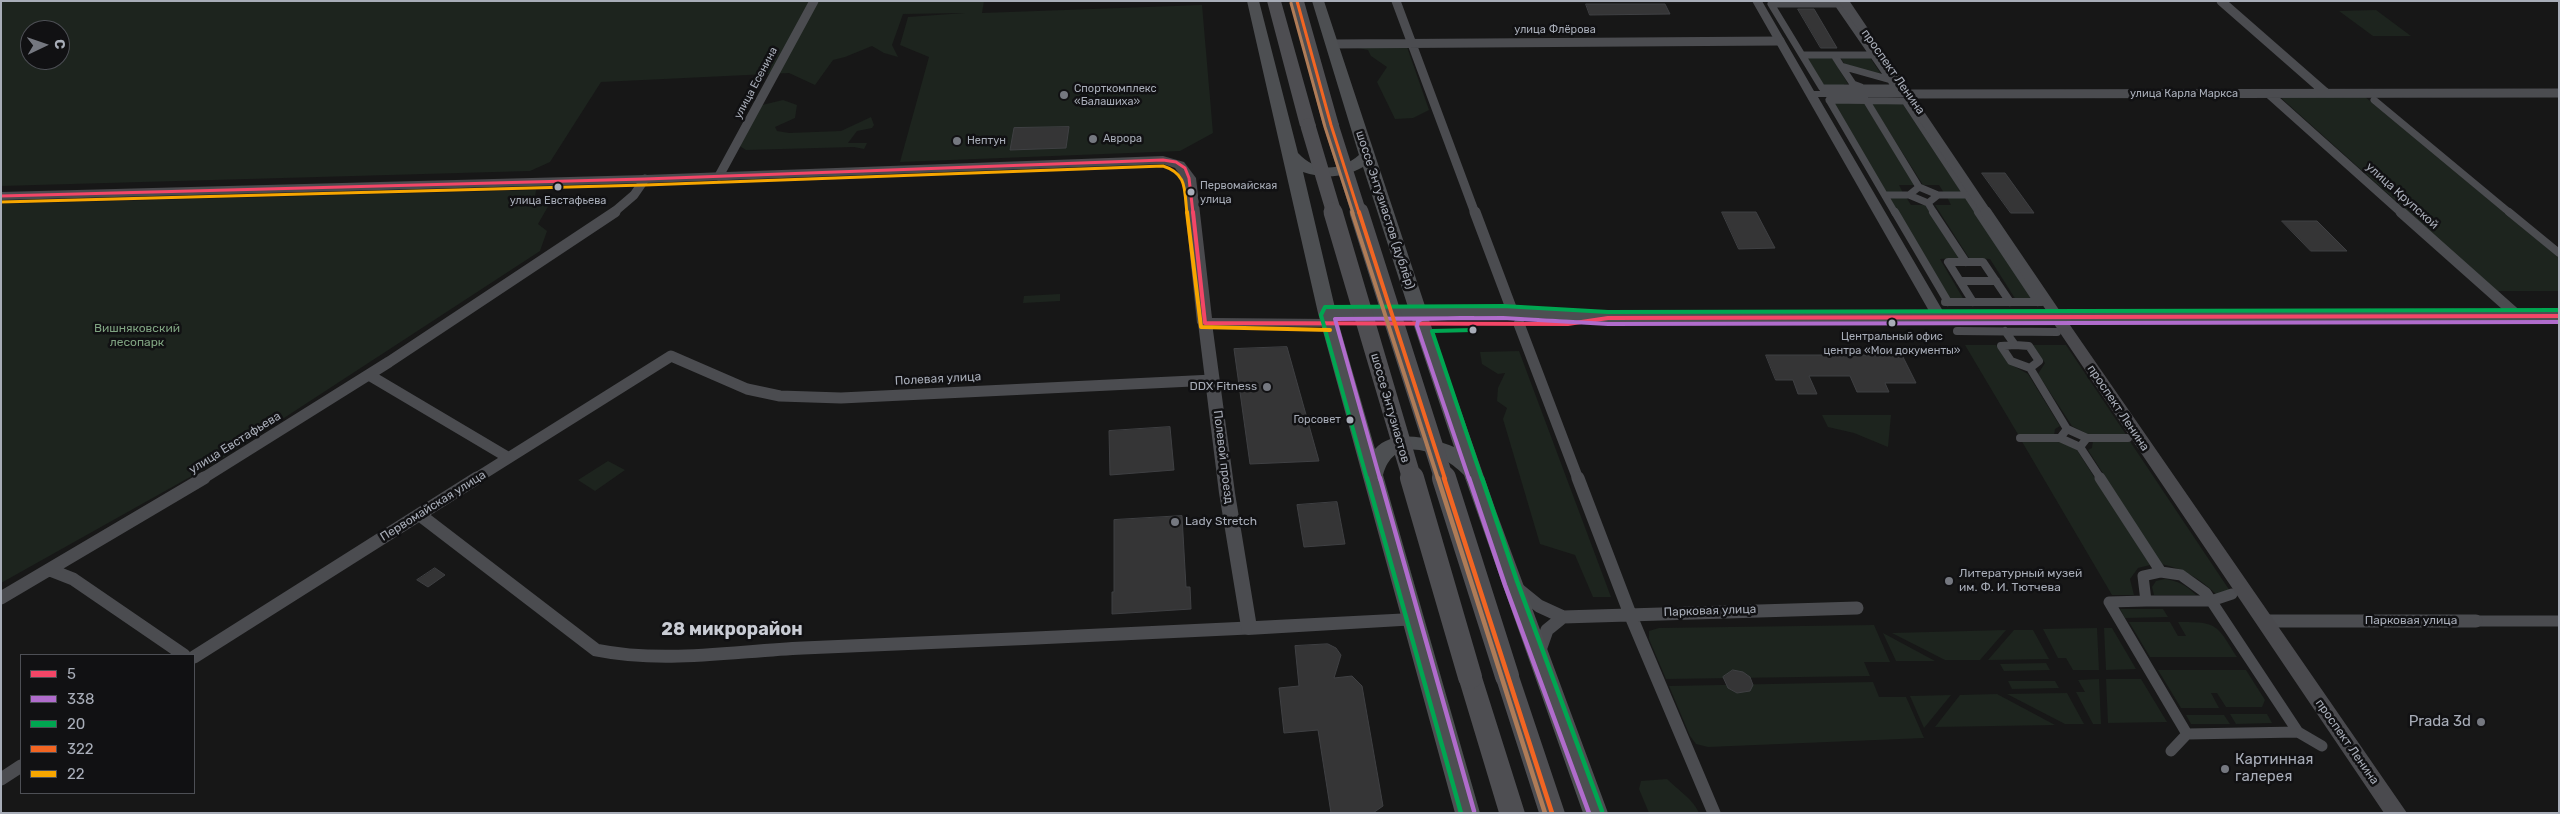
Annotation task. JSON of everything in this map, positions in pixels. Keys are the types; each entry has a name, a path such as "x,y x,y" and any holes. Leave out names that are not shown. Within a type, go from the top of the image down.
{"highway":[{"name":"шоссе Энтузиастов","path":"1274,1 1308,126 1512,813"},
{"path":"1298,1 1331,125 1552,813"}],"main road":[{"path":"1253,1 1291,154 1328,319 1468,813"},
{"name":"шоссе Энтузиастов (дублёр)","path":"1318,1 1420,318 1474,476 1539,660 1596,813"},
{"path":"1291,154 1304,168 1324,173 1350,168 1368,155"},
{"name":"Полевой проезд","path":"719,176 1163,160 1176,162 1185,168 1189,178 1205,319"},
{"path":"1,196 719,176"},
{"path":"1205,319 1516,319 1568,324 1608,318 1947,306 2058,325 2559,316"},
{"name":"проспект Ленина","path":"2058,325 2396,813"},
{"path":"1372,475 1373,466 1382,454 1401,445 1419,443 1437,446 1453,453 1462,460 1474,476"}],"street":[{"name":"улица Есенина","path":"719,176 814,1"},
{"path":"1396,1 1630,614 1714,813"},
{"path":"1757,1 1810,94 1947,306"},
{"path":"2221,1 2326,93"},
{"path":"1770,2 1840,2 1896,88 1862,88 1851,86 1822,88 1770,2"},
{"name":"проспект Ленина","path":"1840,2 1909,94 2058,325"},
{"name":"улица Флёрова","path":"1331,44 1780,40"},
{"path":"1803,55 1874,55"},
{"path":"1834,55 1851,86"},
{"path":"1841,66 1891,80"},
{"name":"улица Карла Маркса","path":"1810,94 2559,93"},
{"name":"улица Крупской","path":"2269,94 2518,316"},
{"path":"1829,100 1905,100 2037,303 1973,302 1947,306 1885,195 1829,100"},
{"path":"1866,100 1919,187 1938,195 1967,195"},
{"path":"2374,100 2559,253"},
{"name":"улица Евстафьева","path":"1,598 224,466 369,375 616,211 634,195 645,179"},
{"path":"1909,194 1919,187"},
{"path":"1885,195 1909,194 1928,203 1966,262"},
{"path":"1928,203 1938,195"},
{"path":"1973,302 1948,262 1984,262 2010,302"},
{"path":"1960,281 1996,281"},
{"name":"Полевой проезд","path":"1205,319 1227,493 1248,628"},
{"path":"1957,331 2006,330 2058,325"},
{"path":"2006,330 2015,346"},
{"path":"2030,368 2039,361 2029,346 2001,346 2011,361 2030,368 2067,429 2087,438 2128,438"},
{"name":"Полевая улица","path":"672,356 747,389 780,396 835,398 1213,380"},
{"name":"Первомайская улица","path":"195,656 672,356"},
{"path":"369,375 509,458"},
{"path":"2060,438 2067,429"},
{"path":"2020,438 2060,438 2080,447 2161,572"},
{"path":"2080,447 2087,438"},
{"path":"420,514 596,650 641,659 767,650 1412,620"},
{"path":"50,570 73,580 183,654"},
{"path":"2146,601 2143,576 2161,572 2181,575 2206,594 2298,732 2322,746"},
{"name":"Парковая улица","path":"1512,583 1528,599 1548,612 1563,617 1857,608"},
{"path":"2187,734 2109,602 2211,601 2232,594"},
{"path":"1539,660 1541,640 1549,625 1563,617"},
{"name":"Парковая улица","path":"2263,621 2559,621"},
{"path":"2170,751 2187,734 2298,732"},
{"path":"1,779 20,767"}],"green space":[{"path":"1,1 984,1 982,13 1202,5 1213,133 1180,151 900,162 929,57 900,45 908,17 965,13 903,14 892,45 898,57 884,53 872,46 833,60 815,85 789,73 601,82 550,162 530,171 1,186"},
{"path":"2376,10 2411,36 2373,36 2339,11"},
{"path":"1406,44 1429,110 1413,118 1395,119 1377,82 1387,67 1371,56 1368,50 1353,47"},
{"path":"1806,56 1831,56 1848,84 1844,84 1845,86 1824,86"},
{"path":"1839,56 1869,56 1883,77 1846,66"},
{"path":"2279,96 2364,96 2559,258 2559,291 2496,291"},
{"path":"783,100 797,105 795,118 775,127 777,131 789,133 841,131 871,117 874,125 872,128 857,131 848,143 867,143 864,149 854,147 746,150 738,145 762,105"},
{"path":"1833,103 1864,103 1915,185 1899,185 1903,193 1886,193"},
{"path":"1871,103 1902,103 1962,193 1944,193 1939,185 1923,185"},
{"name":"Вишняковский лесопарк","path":"536,190 535,197 550,203 538,224 547,231 540,251 215,463 1,583 1,204"},
{"path":"1888,197 1906,197 1911,205 1927,205 1960,258 1940,259 1964,300 1948,300"},
{"path":"1947,197 1965,197 2033,300 2016,300 1990,259 1969,258 1935,205 1951,205"},
{"path":"1060,294 1060,301 1023,303 1024,296"},
{"path":"1965,345 1996,345 2008,363 2028,374 2060,426 2055,429 2054,436 2019,436"},
{"path":"2033,345 2066,345 2127,436 2091,436 2072,426 2038,374 2045,363"},
{"path":"1519,351 1611,597 1593,597 1575,555 1540,544 1503,419 1507,408 1497,401 1498,388 1505,373 1498,374 1482,364 1480,352"},
{"path":"1822,415 1891,415 1888,447 1854,433 1828,427"},
{"path":"2021,440 2057,440 2077,450 2150,565 2138,568 2130,579 2134,595 2112,595"},
{"path":"2093,440 2129,440 2232,594 2216,594 2191,575 2161,564 2088,450 2092,448"},
{"path":"608,461 625,470 595,491 578,480"},
{"path":"2165,579 2182,584 2196,595 2154,595 2152,587 2156,581"},
{"path":"2120,609 2163,609 2168,617 2125,618"},
{"path":"2129,622 2170,622 2178,636 2186,636 2178,622 2209,624 2220,631 2237,657 2150,657"},
{"path":"1874,625 1890,662 1864,662 1870,676 1666,679 1649,639 1649,631 1659,628"},
{"path":"2097,628 2099,670 2073,670 2066,658 2058,658 2043,629"},
{"path":"2104,628 2112,628 2136,669 2106,670"},
{"path":"2006,630 1980,660 1945,660 1892,633"},
{"path":"2014,630 2033,630 2049,659 1988,660"},
{"path":"1883,633 1935,661 1896,661"},
{"path":"2046,663 2050,670 2004,671 2000,664"},
{"path":"2158,670 2246,670 2265,700 2262,707 2226,707 2217,693 2211,693 2219,708 2181,708"},
{"path":"2099,679 2101,724 2093,724 2076,692 2085,692 2078,680"},
{"path":"2106,679 2141,679 2167,722 2108,723"},
{"path":"2008,681 2055,681 2059,688 2012,689"},
{"path":"1873,682 1879,697 1906,697 1924,738 1708,747 1696,744 1690,736 1669,686"},
{"path":"2067,693 2084,724 2065,724 2007,694"},
{"path":"1997,694 2055,725 1935,727 1960,695"},
{"path":"1951,695 1924,728 1910,696"},
{"path":"2230,714 2267,714 2272,723 2236,724"},
{"path":"2186,715 2224,715 2230,724 2191,724"},
{"path":"1667,779 1689,799 1699,813 1649,813 1639,789 1641,781"}],"building":[{"path":"1586,4 1665,4 1670,14 1590,15"},
{"path":"1798,9 1814,9 1837,48 1821,48"},
{"path":"1069,127 1066,148 1010,150 1014,128"},
{"path":"1982,173 2005,173 2034,213 2011,213"},
{"path":"1722,212 1756,212 1775,248 1739,249"},
{"path":"2282,221 2317,221 2347,251 2311,251"},
{"path":"1287,347 1319,461 1250,464 1234,349"},
{"path":"1766,355 1902,355 1916,383 1885,383 1889,392 1857,392 1850,376 1809,376 1817,394 1798,394 1793,380 1776,380"},
{"path":"1170,427 1174,470 1110,475 1109,431"},
{"path":"1337,502 1345,544 1304,547 1297,505"},
{"path":"1182,516 1186,587 1190,587 1191,609 1112,614 1112,592 1114,592 1114,520"},
{"path":"435,568 445,575 428,587 417,580"},
{"path":"1328,644 1336,648 1341,655 1334,678 1352,676 1362,686 1383,806 1373,813 1331,813 1318,730 1284,733 1279,688 1299,686 1295,646"},
{"path":"1733,670 1743,672 1750,677 1753,685 1750,691 1737,693 1728,688 1723,677"}],"transit line":[{"name":"322","path":"1297,1 1331,125 1552,813"},
{"path":"1291,3 1325,127 1545,813"},
{"name":"5","path":"1,196 645,179 1163,160 1176,162 1185,168"},
{"name":"22","path":"1,202 645,185 1163,166 1176,170 1183,180 1201,327 1330,330"},
{"name":"5","path":"1185,168 1189,178 1205,323 1568,324 1608,318 2559,316"},
{"name":"20","path":"1461,813 1321,315 1325,307 1503,306 1608,312 2559,310"},
{"name":"338","path":"1473,318 1422,319 1418,321 1417,326 1505,585 1589,813"},
{"name":"338","path":"1474,811 1335,319 1503,318 1608,324 2559,322"},
{"name":"20","path":"1473,330 1432,331 1517,581 1602,811"}],"place":[{"name":"Спорткомплекс «Балашиха»","path":"1064,95"},
{"name":"Аврора","path":"1093,139"},
{"name":"Нептун","path":"957,141"},
{"name":"улица Евстафьева","path":"558,187"},
{"name":"Первомайская улица","path":"1191,192"},
{"name":"Центральный офис центра «Мои документы»","path":"1892,323"},
{"name":"DDX Fitness","path":"1267,387"},
{"name":"Горсовет","path":"1350,420"},
{"name":"Lady Stretch","path":"1175,522"},
{"name":"Литературный музей им. Ф. И. Тютчева","path":"1949,581"},
{"name":"Prada 3d","path":"2481,722"},
{"name":"Картинная галерея","path":"2225,769"}],"district":[{"name":"28 микрорайон","path":"732,630"}]}
